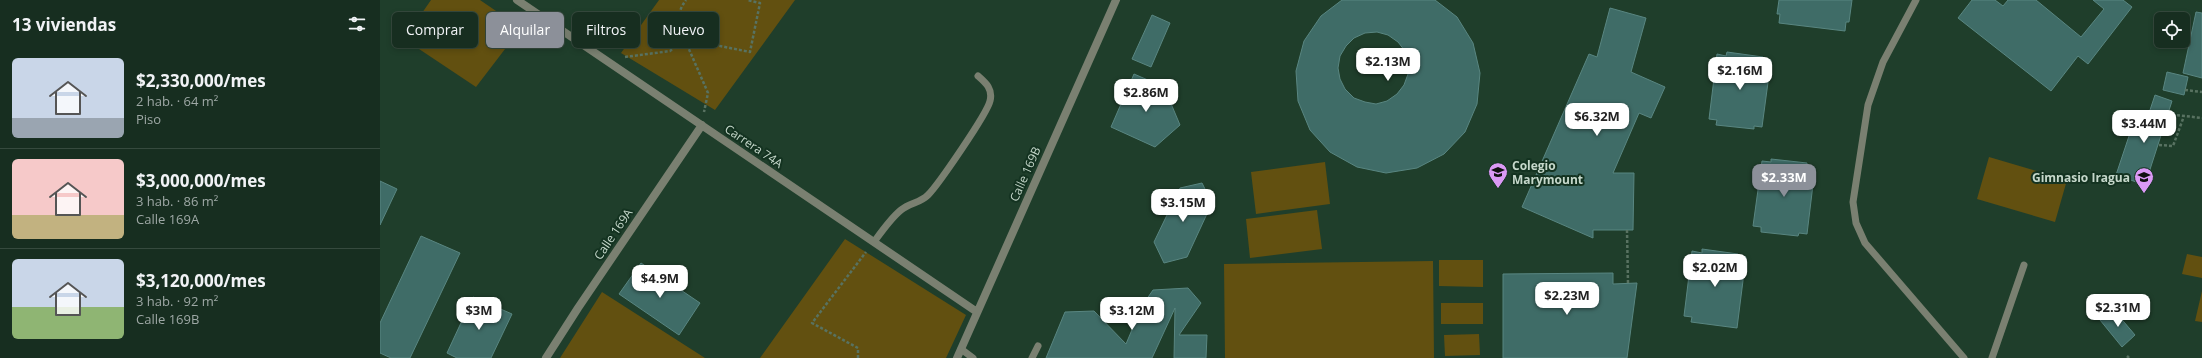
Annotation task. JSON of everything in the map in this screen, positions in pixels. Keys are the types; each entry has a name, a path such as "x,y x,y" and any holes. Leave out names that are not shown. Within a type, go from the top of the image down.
{"street":[{"name":"Carrera 74A","path":"517,0 977,312"},
{"name":"Calle 169B","path":"956,358 1116,0"},
{"name":"Calle 169A","path":"546,358 578,308 702,125"}],"lane":[{"path":"1916,0 1883,62 1868,105 1853,202 1856,223 1865,244 1964,358"},
{"path":"874,242 900,210 917,203 929,195 960,151 990,102 990,92 987,84 978,76"},
{"path":"1992,358 2024,265"},
{"path":"1032,358 1038,346"},
{"path":"960,349 973,358"}],"path":[{"path":"679,12 686,0"},
{"path":"719,46 750,52 760,3 747,0"},
{"path":"605,60 670,51 674,48"},
{"path":"689,48 708,93 702,125"},
{"path":"2185,90 2202,92"},
{"path":"2167,114 2202,118"},
{"path":"2158,145 2173,146 2184,116"},
{"path":"1627,230 1628,283"},
{"path":"858,358 858,348 812,323 874,242"}],"shaded area":[{"path":"431,0 480,0 498,12 486,12 486,48 506,48 476,87 418,48 478,48 478,12 423,12"},
{"path":"659,0 795,0 715,110 621,53 625,48 640,48 640,26 648,15 648,48 719,48 719,12 650,12"},
{"path":"1989,157 2067,180 2055,222 1977,199"},
{"path":"1325,162 1330,204 1256,214 1251,172"},
{"path":"1317,210 1322,249 1250,258 1246,219"},
{"path":"845,239 966,315 946,358 760,358"},
{"path":"2187,254 2202,257 2202,278 2182,274"},
{"path":"1439,260 1483,260 1483,287 1439,286"},
{"path":"1433,261 1434,358 1225,358 1224,264"},
{"path":"2202,291 2202,322 2195,321"},
{"path":"602,292 705,358 560,358"},
{"path":"1441,303 1483,303 1483,324 1441,324"},
{"path":"1479,334 1480,355 1445,356 1444,335"}],"building":[{"path":"1342,0 1435,0 1457,17 1473,43 1480,73 1477,104 1465,132 1444,154 1417,168 1386,173 1357,167 1330,152 1310,130 1298,101 1296,71 1304,41 1321,16","holes":["1377,32 1388,35 1398,42 1405,51 1409,62 1408,74 1404,85 1397,94 1387,101 1376,104 1354,98 1345,89 1340,79 1338,68 1340,56 1346,46 1354,38 1365,33"]},
{"path":"1779,0 1852,0 1849,22 1846,22 1845,31 1779,23 1780,14 1777,14"},
{"path":"1972,0 1995,0 2003,6 2008,0 2036,0 2081,37 2104,9 2093,0 2123,0 2132,7 2088,64 2078,56 2051,91 1958,18"},
{"path":"1610,8 1646,18 1631,72 1665,87 1651,118 1639,113 1613,173 1634,173 1633,230 1593,230 1593,238 1522,207 1589,54 1597,57"},
{"path":"2196,12 2202,13 2202,78 2183,73 2188,48 2190,48 2190,40"},
{"path":"1152,15 1170,23 1151,67 1132,59"},
{"path":"1727,52 1763,57 1762,59 1771,60 1762,127 1754,126 1754,129 1716,125 1717,120 1709,119 1717,54 1726,56"},
{"path":"2167,72 2188,77 2184,95 2163,90"},
{"path":"1134,74 1164,87 1180,125 1155,147 1111,127"},
{"path":"2155,95 2172,101 2145,185 2116,175 2131,130 2142,134"},
{"path":"1771,159 1807,163 1807,166 1815,168 1807,234 1799,233 1798,236 1761,232 1761,227 1753,226 1762,161 1771,162"},
{"path":"380,181 397,189 380,225"},
{"path":"1202,183 1212,203 1187,257 1164,263 1154,242 1180,188"},
{"path":"421,236 460,253 410,358 391,358 380,353 380,323"},
{"path":"1702,249 1738,254 1738,256 1746,257 1737,328 1691,322 1692,317 1684,316 1692,251 1702,253"},
{"path":"641,263 700,303 679,335 619,294"},
{"path":"1613,273 1613,284 1637,283 1627,358 1503,358 1503,274"},
{"path":"1188,288 1201,303 1179,335 1207,335 1206,358 1174,358 1175,308 1152,358 1046,358 1065,312 1094,311 1126,344 1142,306 1153,290"},
{"path":"473,297 512,314 491,358 457,358 447,353"},
{"path":"2113,309 2135,335 2122,347 2100,320"}],"place":[{"name":"Colegio Marymount","path":"1498,189"},
{"name":"Gimnasio Iragua","path":"2144,194"}]}
